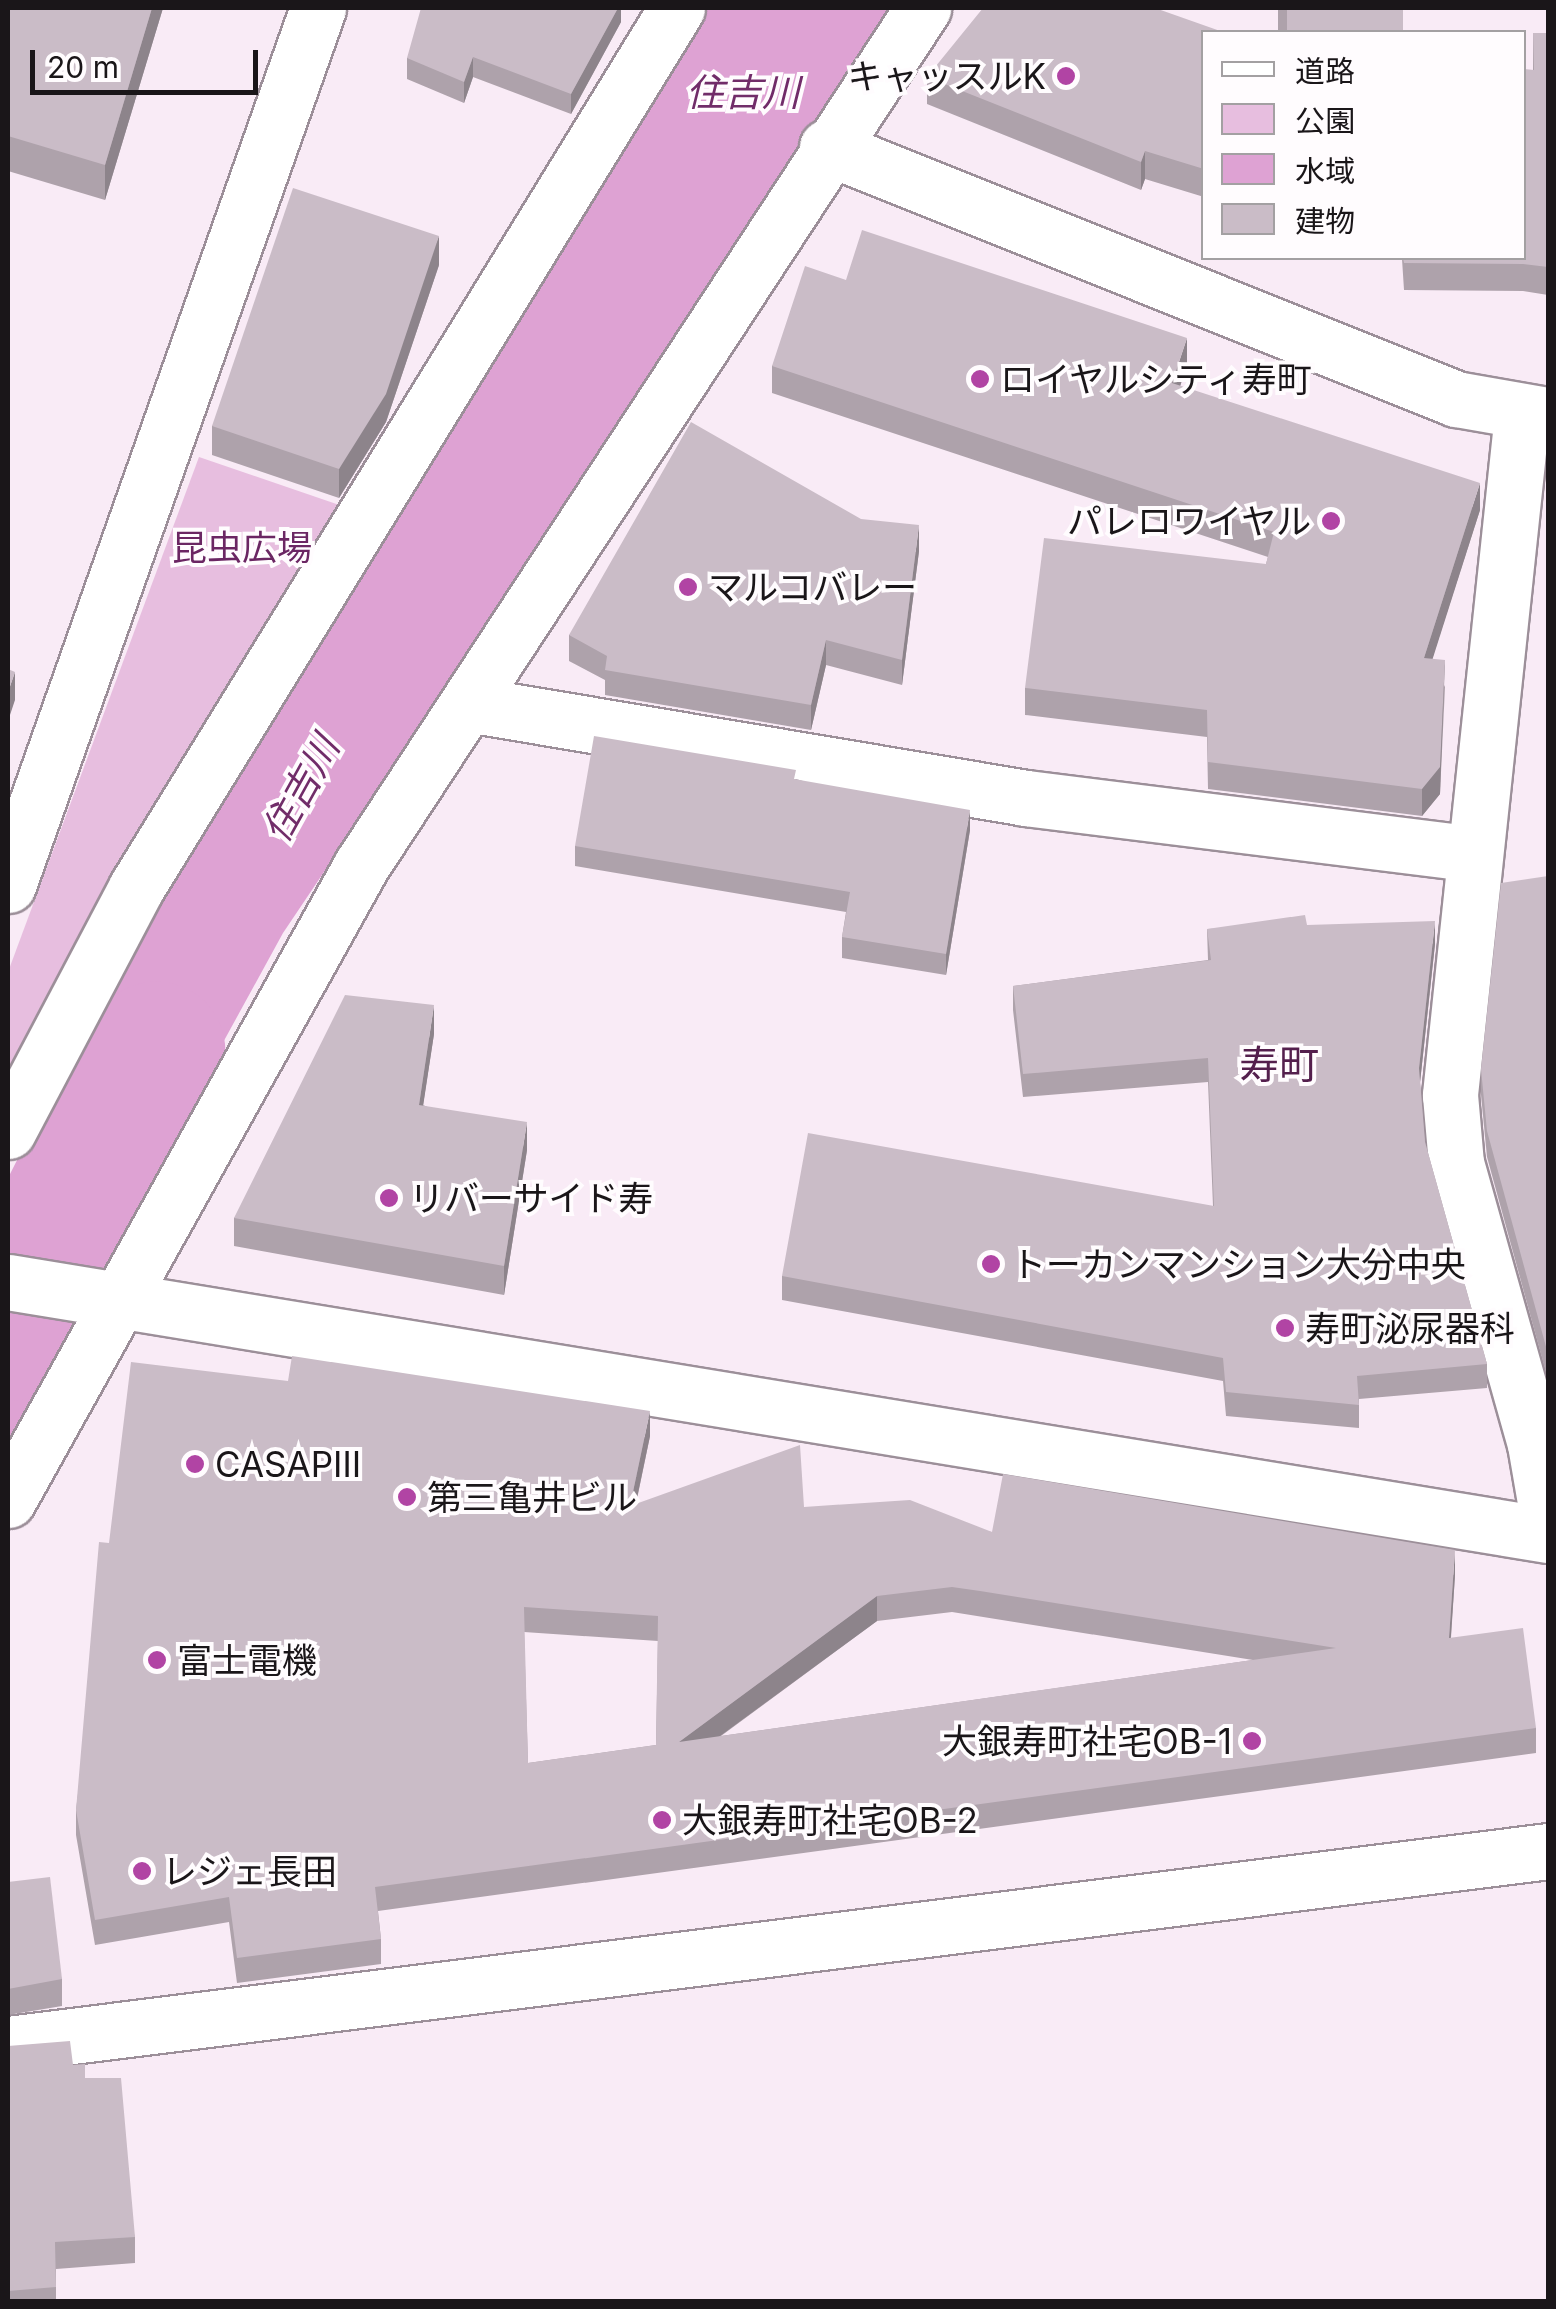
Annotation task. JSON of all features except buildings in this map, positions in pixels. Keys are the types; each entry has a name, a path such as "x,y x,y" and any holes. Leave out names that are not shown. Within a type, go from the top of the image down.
{"street":[{"path":"8,885 318,8"},
{"path":"8,1131 136,888 677,8"},
{"path":"8,1500 97,1294 468,704 828,147 923,8"},
{"path":"828,147 1456,398 1535,414 1473,854 1450,1094 1456,1163 1535,1444 1548,1519"},
{"path":"468,704 1026,798 1473,854"},
{"path":"8,1282 1548,1535"},
{"path":"8,2044 1548,1851"}],"green space":[{"name":"昆虫広場","path":"199,457 351,509 8,1088 8,972"}],"water":[{"name":"住吉川","path":"706,8 889,8 566,512 283,933 123,1225 8,1209 8,1178 121,955"},
{"path":"8,1336 59,1348 8,1449"}],"waterway":[{"name":"住吉川","path":"8,1332 156,1051"}],"place":[{"name":"キャッスルK","path":"1066,76"},
{"name":"ロイヤルシティ寿町","path":"980,379"},
{"name":"パレロワイヤル","path":"1331,521"},
{"name":"マルコバレー","path":"688,587"},
{"name":"リバーサイド寿","path":"389,1198"},
{"name":"トーカンマンション大分中央","path":"991,1264"},
{"name":"寿町泌尿器科","path":"1285,1328"},
{"name":"CASAPⅢ","path":"195,1464"},
{"name":"第三亀井ビル","path":"407,1497"},
{"name":"富士電機","path":"157,1660"},
{"name":"大銀寿町社宅OB-1","path":"1252,1741"},
{"name":"大銀寿町社宅OB-2","path":"662,1820"},
{"name":"レジェ長田","path":"142,1871"}],"district":[{"name":"寿町","path":"1279,1065"}]}
